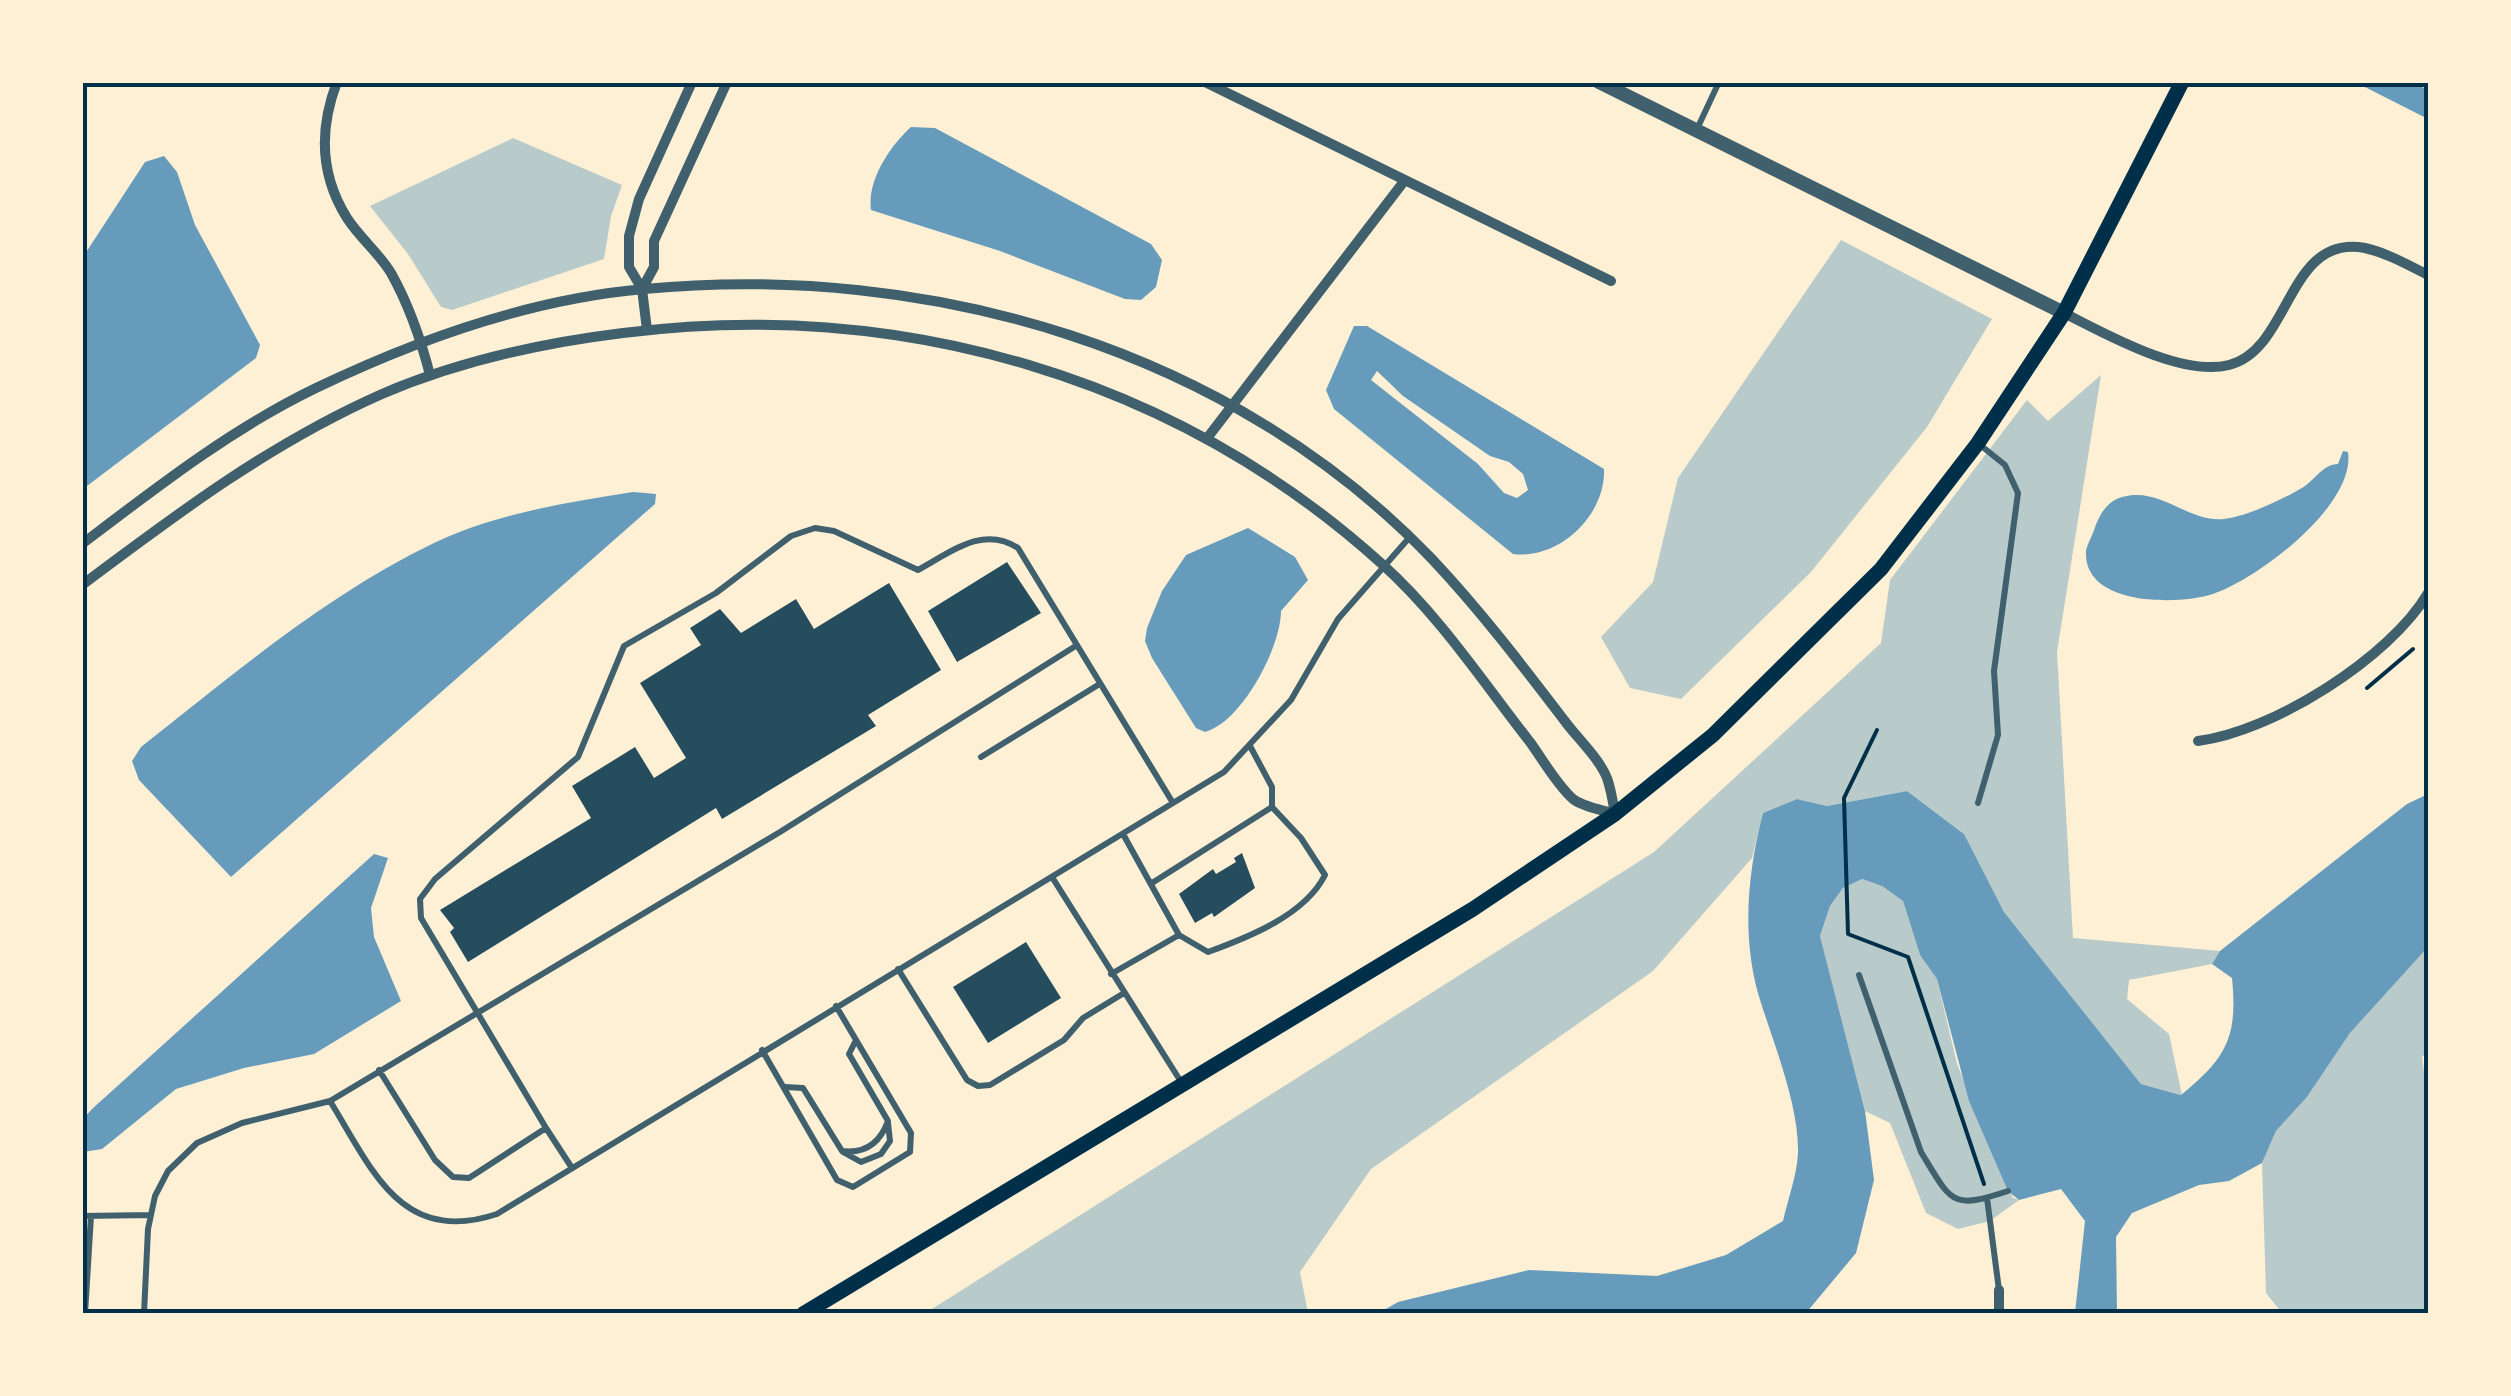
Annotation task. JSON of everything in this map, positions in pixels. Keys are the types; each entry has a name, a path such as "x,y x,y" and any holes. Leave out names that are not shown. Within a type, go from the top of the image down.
{"main road":[{"path":"803,1314 1472,909 1615,814 1713,735 1880,569 1978,443 2064,313 2182,82"}],"street":[{"path":"337,82 324,126 330,182 348,219 390,272 422,343 430,376"},
{"path":"647,330 642,289 629,266 629,236 639,199 692,82"},
{"path":"642,289 654,266 654,241 728,82"},
{"path":"1206,82 1610,281"},
{"path":"1599,82 2108,336 2174,361 2202,367 2231,366 2269,337 2297,281 2316,262 2329,256 2361,247 2428,275"},
{"path":"1208,437 1405,180"},
{"path":"82,544 245,427 314,388 422,343 556,304 642,289 830,286 926,298 1030,320 1167,373 1303,449 1410,537 1477,606 1606,775 1615,814"},
{"path":"82,585 262,456 330,418 430,376 512,352 647,330 744,322 904,333 982,349 1128,398 1208,437 1302,497 1384,566 1429,612 1575,800 1615,814"},
{"path":"2198,741 2227,738 2356,672 2395,638 2428,593"},
{"path":"1999,1290 1999,1314"}],"lane":[{"path":"1696,130 1719,82"},
{"path":"1978,443 2005,465 2018,493 1994,670 1998,735 1978,803"},
{"path":"572,1168 421,918 420,899 435,879 578,757 624,646 716,593 791,536 814,528 834,531 918,570 977,539 1001,537 1018,548 1074,646 1173,803"},
{"path":"330,1101 384,1189 426,1218 450,1223 486,1217 1224,772 1292,700 1338,619 1410,537"},
{"path":"144,1314 154,1196 168,1171 198,1143 242,1123 330,1101 767,840 1074,646"},
{"path":"982,757 1098,685"},
{"path":"1123,834 1179,935 1208,952 1315,896 1325,876 1301,838 1272,807 1272,787 1250,746"},
{"path":"1152,883 1272,807"},
{"path":"1052,876 1183,1086"},
{"path":"1111,974 1179,935"},
{"path":"898,969 967,1080 978,1086 990,1085 1064,1040 1082,1018 1124,992"},
{"path":"1859,975 1922,1152 1956,1199 1968,1204 2008,1192"},
{"path":"762,1050 845,1186 853,1187 910,1152 911,1134 836,1006"},
{"path":"784,1087 803,1088 842,1152 861,1162 880,1154 890,1142 888,1121 848,1054 856,1040"},
{"path":"379,1070 435,1160 453,1178 469,1178 546,1128"},
{"path":"842,1152 854,1153 882,1138 888,1121"},
{"path":"1987,1198 1999,1290"},
{"path":"86,1314 87,1216 151,1215"}],"path":[{"path":"2367,688 2414,649"},
{"path":"1877,730 1844,798 1848,934 1908,957 1979,1162 1987,1198"}],"shaded area":[{"path":"513,138 622,185 611,216 604,259 452,310 441,307 408,254 370,206"},
{"path":"1841,240 1992,319 1927,427 1811,572 1681,699 1630,688 1601,637 1653,582 1678,478"},
{"path":"2101,375 2057,652 2073,938 2220,951 2212,964 2129,980 2127,999 2169,1034 2182,1095 2141,1084 2004,912 1963,833 1907,791 1827,806 1797,799 1763,813 1752,858 1653,971 1371,1169 1300,1272 1308,1313 924,1314 1654,852 1881,643 1890,580 2027,400 2048,421"},
{"path":"1862,879 1882,886 1903,901 1920,955 1937,979 1957,1064 2013,1198 2019,1200 1990,1221 1958,1229 1926,1213 1890,1123 1865,1111 1820,936 1830,906 1843,888"},
{"path":"2428,947 2428,1052 2422,1057 2428,1103 2428,1313 2282,1313 2266,1293 2262,1163 2276,1131 2307,1097 2350,1033"}],"water":[{"path":"2357,83 2414,83 2428,90 2428,119"},
{"path":"911,127 935,128 1151,244 1162,260 1156,287 1141,300 1125,299 1000,251 871,210 872,188 881,165"},
{"path":"164,156 177,172 195,225 260,345 256,358 83,489 83,257 145,162"},
{"path":"1354,326 1367,326 1604,469 1597,503 1588,518 1563,542 1547,550 1513,554 1334,409 1326,390","holes":["1377,371 1403,396 1490,456 1509,462 1523,474 1528,490 1517,498 1504,493 1478,464 1371,380"]},
{"path":"2343,451 2348,452 2346,473 2321,516 2278,556 2232,586 2198,598 2136,598 2100,583 2089,569 2088,543 2101,514 2117,499 2149,496 2198,516 2224,519 2264,507 2302,488 2323,469 2338,464"},
{"path":"633,492 656,494 655,504 231,877 139,780 132,761 141,747 282,637 356,586 434,543 482,524 532,510"},
{"path":"1248,528 1295,557 1308,580 1281,611 1267,662 1245,699 1219,725 1205,732 1196,728 1152,658 1145,641 1147,628 1162,591 1186,555"},
{"path":"1907,791 1964,834 2004,912 2141,1084 2181,1095 2209,1070 2226,1045 2233,1016 2232,978 2212,964 2220,951 2407,804 2428,794 2428,947 2350,1033 2307,1097 2276,1131 2262,1163 2229,1181 2199,1185 2132,1213 2116,1237 2117,1313 2075,1313 2085,1221 2061,1189 2019,1200 2008,1191 1969,1101 1937,979 1920,955 1903,901 1882,886 1862,879 1843,888 1830,906 1820,936 1865,1111 1874,1180 1856,1253 1806,1313 1377,1314 1398,1302 1529,1270 1657,1276 1726,1255 1783,1221 1798,1153 1795,1116 1755,980 1749,932 1750,884 1763,813 1797,799 1827,806"},
{"path":"374,854 388,858 371,908 374,937 401,1001 314,1054 244,1068 176,1089 102,1149 83,1152 83,1119 92,1109"}],"building":[{"path":"1007,562 1041,613 957,662 928,611"},
{"path":"889,583 941,670 868,715 876,726 722,819 716,808 468,962 450,932 454,928 440,910 591,818 572,786 635,747 654,778 686,758 640,683 701,645 690,628 720,609 741,633 796,599 814,629"},
{"path":"1242,853 1255,888 1214,917 1212,913 1195,923 1179,894 1213,869 1216,874 1236,862 1234,858"},
{"path":"1026,942 1061,998 988,1043 953,987"}]}
